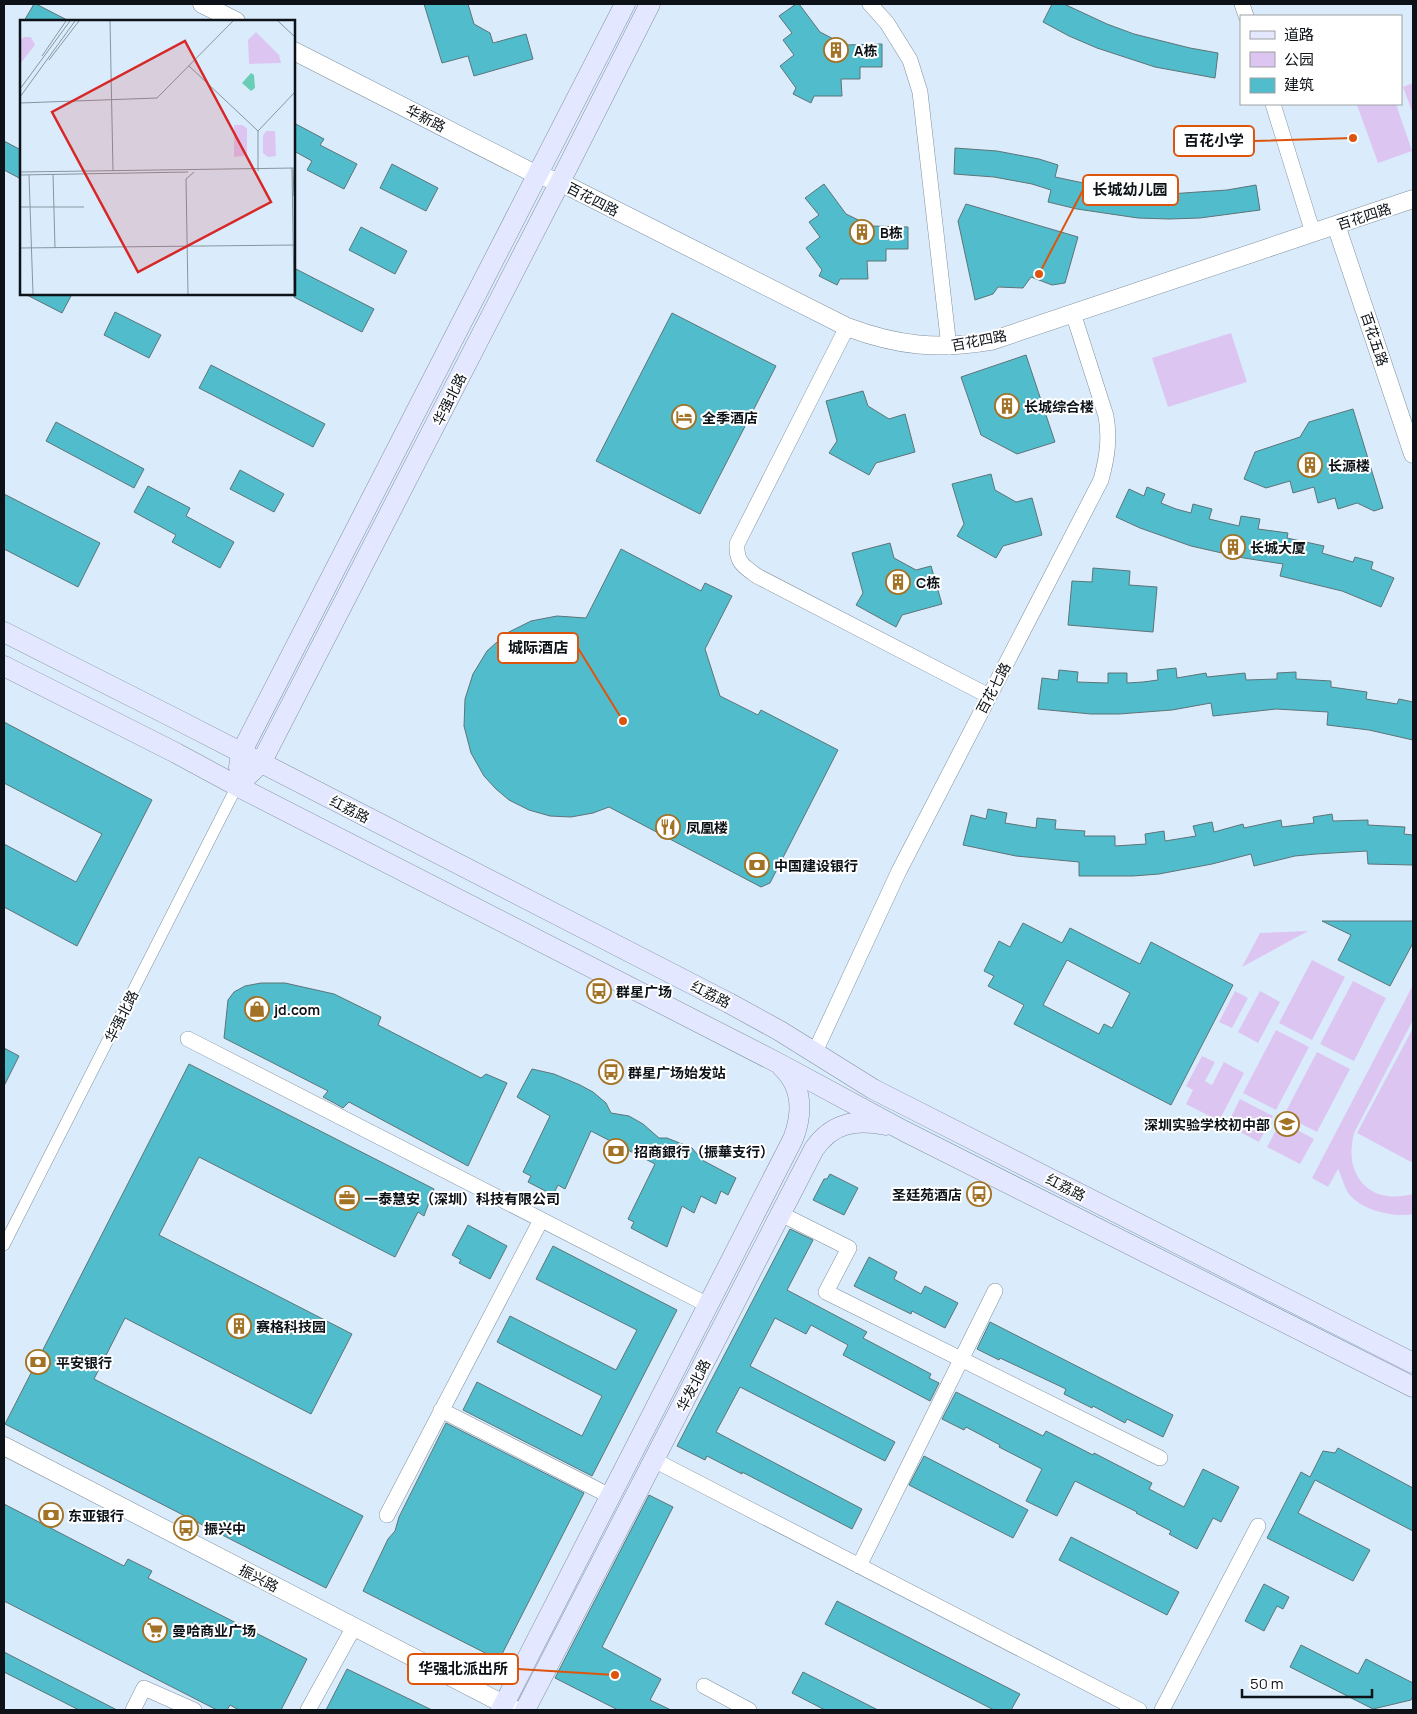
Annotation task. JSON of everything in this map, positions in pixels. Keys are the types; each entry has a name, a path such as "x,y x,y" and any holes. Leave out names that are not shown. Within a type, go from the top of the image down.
{"main road":[{"name":"华强北路","path":"238,786 241,753 625,4"},
{"name":"华强北路","path":"238,786 261,763 650,4"},
{"name":"红荔路","path":"4,632 736,1007 780,1031 814,1054 898,1102 1413,1363"},
{"name":"红荔路","path":"4,666 778,1063 904,1130 1413,1387"},
{"name":"华发北路","path":"506,1708 610,1496 796,1132 800,1112 798,1093 790,1076 778,1063"},
{"name":"华发北路","path":"525,1710 814,1149 830,1131 840,1126 865,1122 889,1125 904,1130"}],"street":[{"path":"202,4 234,20"},
{"path":"870,4 887,23 910,60 920,92 949,347"},
{"name":"华新路","path":"295,52 537,175 560,182"},
{"path":"1273,105 1312,233"},
{"name":"百花四路","path":"560,182 847,327 886,340 949,347 991,341 1413,199"},
{"name":"百花五路","path":"1336,225 1413,454"},
{"name":"百花七路","path":"814,1054 898,871 1094,495 1106,463 1108,432 1106,416 1073,313"},
{"path":"847,327 737,544 737,555 743,566 757,576 989,696"},
{"name":"华强北路","path":"4,1245 238,786"},
{"path":"188,1039 708,1305"},
{"path":"781,1214 849,1248 826,1292 1160,1458"},
{"path":"387,1515 541,1220"},
{"path":"859,1566 995,1291"},
{"path":"441,1410 610,1496"},
{"name":"振兴路","path":"4,1446 506,1708"},
{"path":"654,1460 1139,1710"},
{"path":"1162,1710 1258,1526"},
{"path":"308,1710 354,1627"},
{"path":"704,1686 749,1710"},
{"path":"134,1710 144,1688 194,1710"}],"green space":[{"path":"1413,83 1413,114 1403,87"},
{"path":"1357,105 1396,105 1412,151 1378,163"},
{"path":"1231,333 1247,382 1168,407 1152,358"},
{"path":"1308,931 1242,967 1260,933"},
{"path":"1312,960 1345,977 1312,1040 1279,1023"},
{"path":"1353,981 1386,998 1354,1061 1320,1044"},
{"path":"1413,985 1413,1020 1354,1133 1352,1149 1352,1161 1357,1175 1369,1189 1385,1196 1413,1194 1413,1214 1397,1215 1378,1212 1354,1200 1347,1191 1338,1169 1328,1187 1312,1178"},
{"path":"1235,991 1248,998 1232,1028 1219,1022"},
{"path":"1260,991 1280,1002 1258,1043 1238,1032"},
{"path":"1413,1028 1413,1163 1357,1133"},
{"path":"1276,1030 1309,1047 1276,1110 1243,1093"},
{"path":"1317,1052 1350,1069 1317,1132 1284,1115"},
{"path":"1202,1056 1215,1062 1205,1081 1212,1085 1224,1062 1244,1073 1219,1121 1186,1104 1193,1090 1186,1086"},
{"path":"1240,1099 1273,1116 1259,1142 1227,1125"},
{"path":"1281,1121 1314,1139 1300,1164 1267,1147"}],"building":[{"path":"34,4 36,4 67,20 25,20"},
{"path":"424,4 468,4 474,24 490,33 493,43 526,34 533,59 474,76 468,56 442,63"},
{"name":"A栋","path":"796,4 799,4 820,32 845,45 882,44 882,67 860,67 860,79 841,79 842,96 814,96 811,103 793,94 796,88 780,66 794,55 783,40 792,33 779,16"},
{"path":"1052,4 1064,4 1134,34 1218,53 1215,78 1155,67 1097,48 1069,36 1043,22"},
{"path":"295,124 324,139 320,145 357,164 344,189 307,170 312,161 295,152"},
{"path":"4,141 20,149 20,178 4,170"},
{"path":"955,148 997,151 1039,159 1058,165 1055,177 1112,189 1169,194 1227,190 1256,185 1260,210 1200,218 1169,219 1138,218 1077,209 1048,202 1051,190 1032,184 994,177 954,174"},
{"path":"392,164 438,188 426,211 380,188"},
{"name":"B栋","path":"824,184 846,214 871,226 908,227 908,249 886,249 886,261 867,261 868,279 840,279 837,285 819,276 822,270 806,248 820,237 809,222 819,215 805,198"},
{"path":"966,204 1078,237 1065,283 1052,285 1031,277 1023,288 998,287 993,294 975,300 958,221"},
{"path":"361,227 407,251 395,274 349,250"},
{"path":"295,269 374,309 362,332 294,297"},
{"path":"27,295 71,295 62,313"},
{"path":"115,312 161,335 149,358 104,335"},
{"name":"全季酒店","path":"672,313 776,366 700,514 596,461"},
{"name":"长城综合楼","path":"1026,355 1055,442 1017,454 981,435 961,377"},
{"path":"211,365 325,424 313,447 199,388"},
{"path":"863,391 868,406 889,419 905,414 915,452 876,463 869,475 829,453 837,441 826,401"},
{"name":"长源楼","path":"1353,409 1383,508 1374,511 1357,503 1338,509 1335,498 1318,503 1314,487 1293,493 1290,481 1266,488 1244,479 1255,452 1300,437 1309,422"},
{"path":"56,422 144,469 134,488 46,441"},
{"path":"240,470 284,494 274,512 230,489"},
{"path":"991,474 995,490 1016,502 1032,498 1042,535 1003,546 996,558 957,536 964,524 952,484"},
{"path":"148,486 190,508 186,516 234,542 220,568 172,542 176,535 134,512"},
{"name":"长城大厦","path":"1147,487 1165,494 1161,503 1176,509 1191,513 1193,504 1212,509 1209,519 1239,526 1241,516 1260,519 1258,529 1288,533 1287,538 1324,546 1322,553 1353,562 1355,557 1373,562 1371,569 1394,578 1381,607 1342,591 1280,576 1283,564 1244,558 1191,546 1140,528 1116,517 1129,489 1144,496"},
{"path":"4,494 100,543 78,587 4,549"},
{"name":"C栋","path":"890,543 894,558 916,570 931,566 942,604 902,615 896,627 856,605 863,593 852,553"},
{"path":"621,549 701,591 705,583 732,596 705,649 720,696 758,715 761,710 838,750 770,883 761,887 609,807 593,813 571,817 550,816 529,810 509,800 496,789 484,776 471,753 464,726 465,699 473,674 487,651 507,633 531,621 557,616 586,618"},
{"path":"1093,568 1130,571 1129,585 1157,587 1153,632 1068,625 1072,581 1092,582"},
{"path":"1176,668 1177,678 1206,673 1207,677 1245,673 1246,680 1277,679 1277,673 1296,672 1296,679 1331,681 1331,687 1367,692 1366,699 1397,704 1399,699 1413,702 1413,740 1369,730 1327,725 1328,712 1276,709 1213,716 1211,703 1172,710 1119,714 1091,714 1038,709 1042,678 1058,680 1059,670 1078,672 1077,682 1108,683 1108,673 1127,673 1127,683 1158,680 1157,670"},
{"path":"4,722 152,800 77,946 4,907 4,844 76,882 102,834 4,783"},
{"path":"988,809 1007,813 1005,823 1036,828 1037,818 1056,820 1055,829 1085,831 1084,836 1115,836 1115,846 1146,844 1145,834 1164,831 1165,841 1196,836 1193,826 1212,822 1214,832 1243,824 1244,828 1281,820 1282,827 1314,823 1313,817 1332,814 1333,821 1368,820 1368,825 1405,827 1404,834 1413,835 1413,865 1368,864 1367,851 1295,856 1254,866 1251,854 1159,874 1079,876 1079,862 1016,856 963,845 971,815 986,819"},
{"path":"1322,921 1413,921 1413,943 1390,986 1338,960 1351,935"},
{"path":"1023,923 1062,943 1070,928 1140,964 1151,942 1233,985 1171,1105 1014,1024 1024,1005 988,986 994,976 984,971 999,941 1010,947","holes":["1067,960 1130,993 1112,1028 1104,1024 1099,1034 1043,1005"]},
{"path":"261,983 285,983 334,994 381,1017 378,1025 481,1078 486,1074 507,1083 468,1166 349,1102 343,1108 323,1097 328,1091 224,1038 228,1000 234,992 245,986"},
{"path":"4,1048 19,1056 4,1086"},
{"name":"赛格科技园","path":"189,1064 434,1189 424,1216 418,1212 395,1257 199,1157 159,1235 352,1334 311,1414 125,1318 94,1379 363,1516 326,1588 5,1424"},
{"path":"532,1069 554,1074 580,1085 593,1092 606,1103 611,1113 629,1116 643,1124 659,1138 667,1138 692,1148 702,1160 736,1178 728,1195 721,1191 716,1204 701,1196 694,1213 682,1206 667,1247 631,1228 634,1222 628,1219 655,1164 591,1131 565,1189 558,1185 553,1195 528,1182 531,1176 523,1172 550,1116 517,1097"},
{"path":"830,1174 858,1188 844,1215 813,1200 824,1179 827,1179"},
{"path":"468,1225 507,1246 490,1279 459,1263 461,1260 452,1255"},
{"path":"790,1229 813,1240 787,1290 867,1332 863,1338 931,1374 929,1378 939,1383 930,1401 843,1355 848,1345 811,1325 806,1334 775,1318 750,1366 895,1442 885,1461 740,1387 716,1432 862,1509 852,1529 742,1472 742,1474 707,1456 705,1460 677,1446"},
{"path":"553,1246 677,1310 592,1476 463,1410 477,1382 582,1436 602,1396 497,1342 510,1316 616,1370 637,1330 536,1279"},
{"path":"869,1257 897,1272 894,1279 921,1294 925,1286 958,1303 945,1328 912,1311 911,1314 854,1286"},
{"path":"990,1322 1173,1415 1163,1437 1127,1419 1125,1423 1093,1406 1092,1408 1064,1394 1066,1389 977,1349"},
{"path":"956,1392 1043,1436 1046,1431 1093,1455 1094,1453 1152,1483 1149,1489 1184,1507 1203,1469 1239,1487 1221,1522 1213,1518 1197,1549 1169,1534 1171,1531 1137,1512 1075,1481 1057,1516 1026,1501 1042,1469 999,1447 1000,1445 966,1427 964,1430 942,1419"},
{"path":"446,1423 584,1493 499,1660 363,1591 388,1539 395,1531 399,1517"},
{"path":"1338,1448 1413,1488 1413,1531 1315,1480 1298,1513 1370,1550 1353,1581 1267,1538 1301,1472 1310,1477 1323,1451 1335,1453"},
{"path":"924,1456 1028,1510 1013,1538 909,1485"},
{"path":"649,1495 673,1507 602,1647 661,1679 650,1700 671,1710 618,1710 555,1678"},
{"name":"曼哈商业广场","path":"4,1504 124,1566 128,1559 152,1571 148,1578 307,1659 281,1710 239,1710 230,1705 227,1710 217,1710 4,1601"},
{"path":"1071,1537 1179,1592 1167,1615 1059,1560"},
{"path":"1264,1584 1289,1597 1283,1609 1277,1606 1264,1631 1245,1621"},
{"path":"837,1601 1020,1694 1011,1710 994,1710 825,1624"},
{"path":"1301,1645 1358,1674 1366,1659 1413,1683 1413,1696 1411,1700 1373,1709 1290,1667"},
{"path":"4,1652 117,1710 79,1710 4,1672"},
{"path":"347,1669 432,1710 326,1710"},
{"path":"803,1672 878,1710 825,1710 792,1693"}],"place":[{"name":"A栋","path":"836,50"},
{"name":"百花小学","path":"1353,138"},
{"name":"B栋","path":"862,232"},
{"name":"长城幼儿园","path":"1039,274"},
{"name":"长城综合楼","path":"1007,406"},
{"name":"全季酒店","path":"684,417"},
{"name":"长源楼","path":"1310,465"},
{"name":"长城大厦","path":"1233,547"},
{"name":"C栋","path":"898,582"},
{"name":"城际酒店","path":"623,721"},
{"name":"凤凰楼","path":"668,827"},
{"name":"中国建设银行","path":"757,865"},
{"name":"群星广场","path":"599,991"},
{"name":"jd.com","path":"257,1009"},
{"name":"群星广场始发站","path":"611,1072"},
{"name":"深圳实验学校初中部","path":"1287,1124"},
{"name":"招商銀行（振華支行）","path":"616,1151"},
{"name":"圣廷苑酒店","path":"979,1194"},
{"name":"一泰慧安（深圳）科技有限公司","path":"347,1198"},
{"name":"赛格科技园","path":"239,1326"},
{"name":"平安银行","path":"38,1362"},
{"name":"东亚银行","path":"51,1515"},
{"name":"振兴中","path":"186,1528"},
{"name":"曼哈商业广场","path":"155,1630"},
{"name":"华强北派出所","path":"615,1675"}]}
